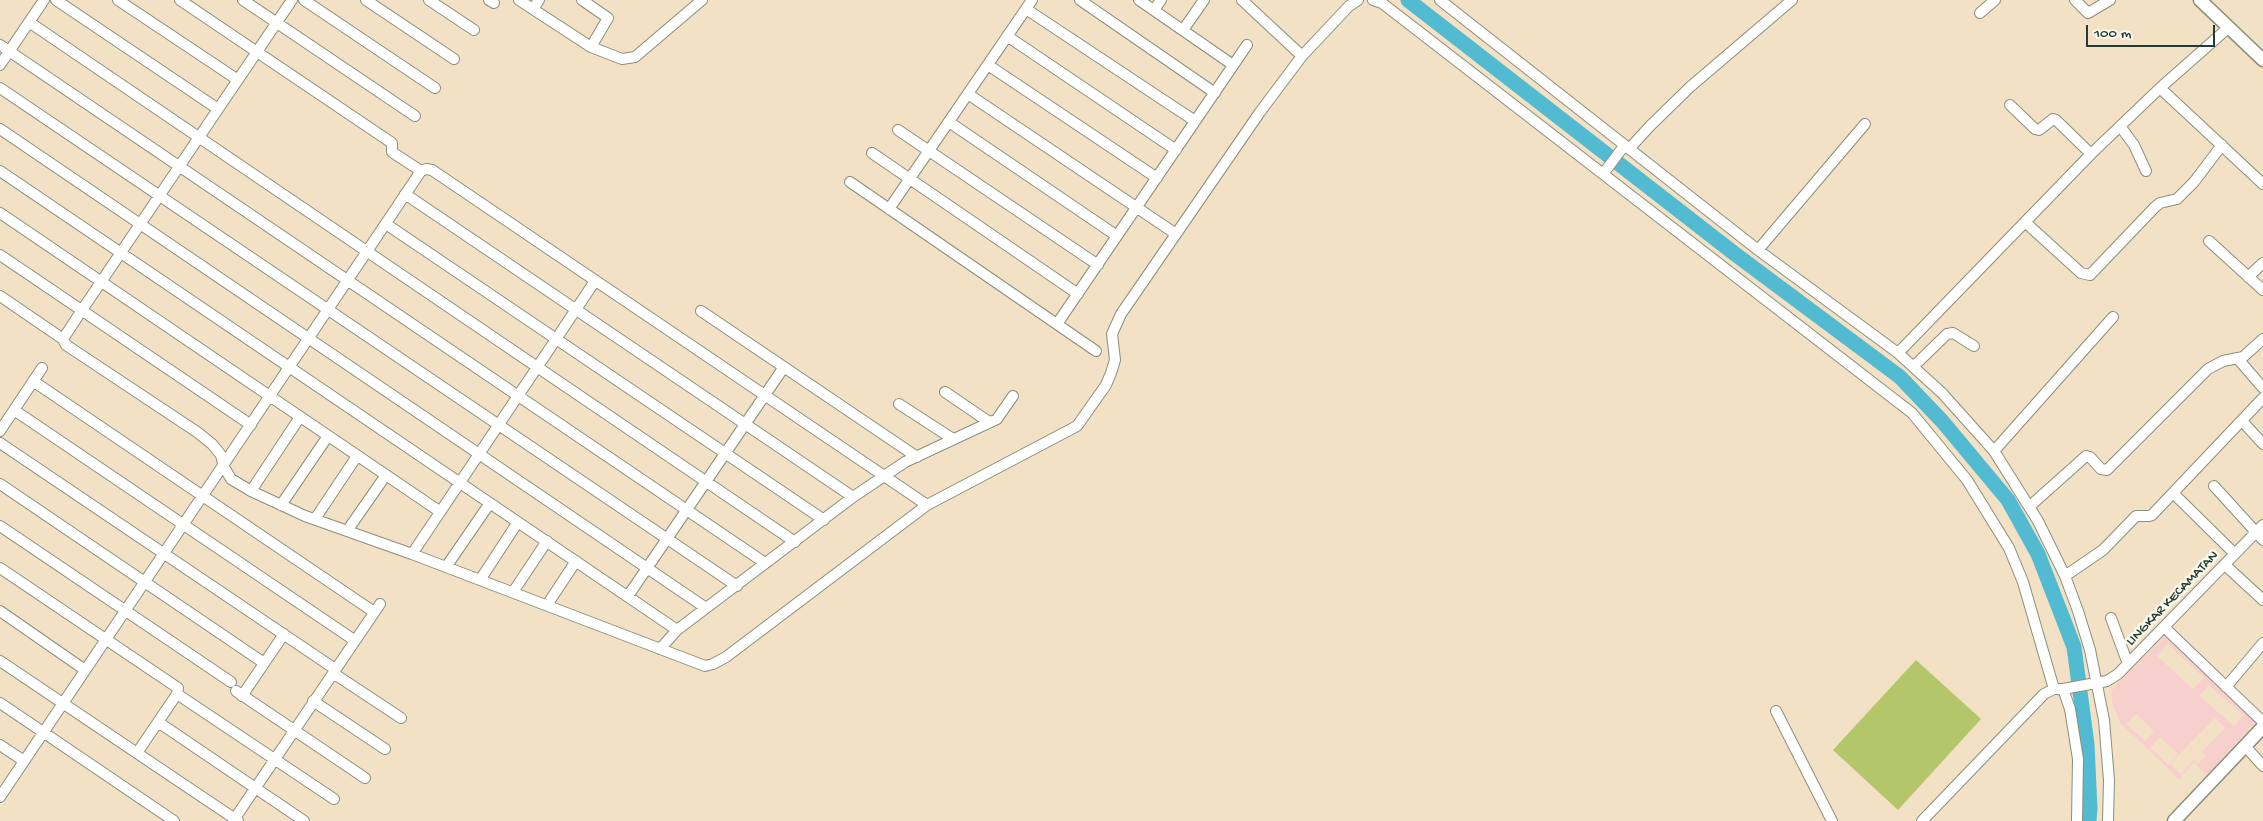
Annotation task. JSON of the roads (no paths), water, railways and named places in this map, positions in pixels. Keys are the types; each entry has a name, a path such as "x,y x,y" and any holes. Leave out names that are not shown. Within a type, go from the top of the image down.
{"main road":[{"path":"2200,0 2263,60"},
{"path":"2174,821 2263,726"}],"street":[{"path":"0,65 44,0"},
{"path":"56,0 218,109"},
{"path":"118,0 238,80"},
{"path":"180,0 392,143 392,152 421,171"},
{"path":"243,0 415,116"},
{"path":"63,339 292,0"},
{"path":"304,0 435,88"},
{"path":"366,0 454,59"},
{"path":"430,0 474,30"},
{"path":"519,0 591,47 615,58 622,59 635,57 702,0"},
{"path":"533,10 539,0"},
{"path":"582,0 608,18 591,47"},
{"path":"890,209 1032,0"},
{"path":"1080,0 1215,92"},
{"path":"1139,0 1233,65"},
{"path":"1154,10 1161,0"},
{"path":"1183,30 1204,0"},
{"path":"1242,0 1302,56"},
{"path":"0,296 63,339 66,345 197,432 212,444 220,455 231,479 251,492 281,506 705,666 714,664 726,657 928,504 1077,426 1092,407 1111,373 1114,360 1112,334 1114,326 1260,112 1302,56 1349,6 1358,0"},
{"path":"1373,0 1382,3 1606,170 1912,413 1967,480 2009,548 2023,582 2070,709 2078,759 2077,821"},
{"path":"1440,0 1625,148 1914,366 1955,406 1994,451 2030,506 2065,576 2078,611 2107,746 2108,821"},
{"path":"1606,170 1625,148 1690,87 1792,0"},
{"path":"1980,13 1995,0"},
{"path":"2075,0 2088,14 2110,0"},
{"path":"1026,9 1195,121"},
{"path":"29,22 198,139 795,542"},
{"path":"1898,353 2091,154 2160,88 2228,28"},
{"path":"1007,36 1176,150"},
{"path":"0,45 178,168 765,563"},
{"path":"1057,324 1247,45"},
{"path":"988,65 1157,178"},
{"path":"0,88 737,586"},
{"path":"2160,88 2263,184"},
{"path":"968,94 1176,234"},
{"path":"2010,104 2039,130 2053,119 2056,120 2091,154"},
{"path":"948,122 1117,236"},
{"path":"1758,250 1865,124"},
{"path":"2120,126 2134,145 2146,171"},
{"path":"0,129 706,608"},
{"path":"898,130 1098,264"},
{"path":"2025,222 2081,272 2090,275 2155,206 2177,198 2194,182 2222,145"},
{"path":"872,153 1078,294"},
{"path":"2,791 224,467 421,171 426,169 432,170 928,504"},
{"path":"0,171 676,630"},
{"path":"850,182 1096,351"},
{"path":"406,194 853,497"},
{"path":"0,213 439,512"},
{"path":"386,224 824,520"},
{"path":"2209,241 2263,290"},
{"path":"0,255 251,425"},
{"path":"2248,277 2263,263"},
{"path":"412,554 595,281"},
{"path":"701,311 917,456"},
{"path":"1994,451 2113,318"},
{"path":"1914,366 1946,334 1953,333 1974,346"},
{"path":"2030,506 2086,456 2090,457 2101,470 2107,470 2208,369 2223,361 2243,357 2263,338"},
{"path":"2238,359 2263,388"},
{"path":"628,596 784,366"},
{"path":"0,431 42,368"},
{"path":"0,653 137,753 236,820 294,730 377,608 204,496 33,381"},
{"path":"945,392 988,422"},
{"path":"660,649 676,630 853,497 884,475 917,456 997,419 1013,396"},
{"path":"2065,576 2094,557 2132,518 2140,515 2149,516 2263,398"},
{"path":"899,404 953,439"},
{"path":"14,410 354,640"},
{"path":"251,492 300,417"},
{"path":"2242,421 2263,444"},
{"path":"281,506 328,436"},
{"path":"0,442 284,634 401,718"},
{"path":"315,519 357,456"},
{"path":"347,531 386,475"},
{"path":"0,484 264,662"},
{"path":"2214,486 2261,533"},
{"path":"2173,493 2235,554"},
{"path":"446,567 490,503"},
{"path":"480,580 518,522"},
{"path":"0,526 231,682"},
{"name":"LINGKAR KECAMATAN","path":"2063,688 2113,678 2165,628 2235,554 2261,533"},
{"path":"513,592 547,541"},
{"path":"547,605 576,561"},
{"path":"2225,566 2263,600"},
{"path":"0,568 178,688 177,694 137,753"},
{"path":"0,611 85,670"},
{"path":"2111,618 2128,664"},
{"path":"2165,628 2263,722"},
{"path":"284,634 239,694 366,778"},
{"path":"2226,687 2263,643"},
{"path":"0,661 64,701"},
{"path":"1922,821 2039,700 2063,688"},
{"path":"177,694 334,799"},
{"path":"314,701 385,749"},
{"path":"0,703 174,821"},
{"path":"1776,711 1832,821"},
{"path":"158,722 304,821"},
{"path":"0,745 24,761"},
{"path":"2245,746 2263,766"}],"waterway":[{"path":"1408,0 1735,254 1900,377 1942,421 2008,500 2038,554 2074,647 2087,744 2089,821"}]}
